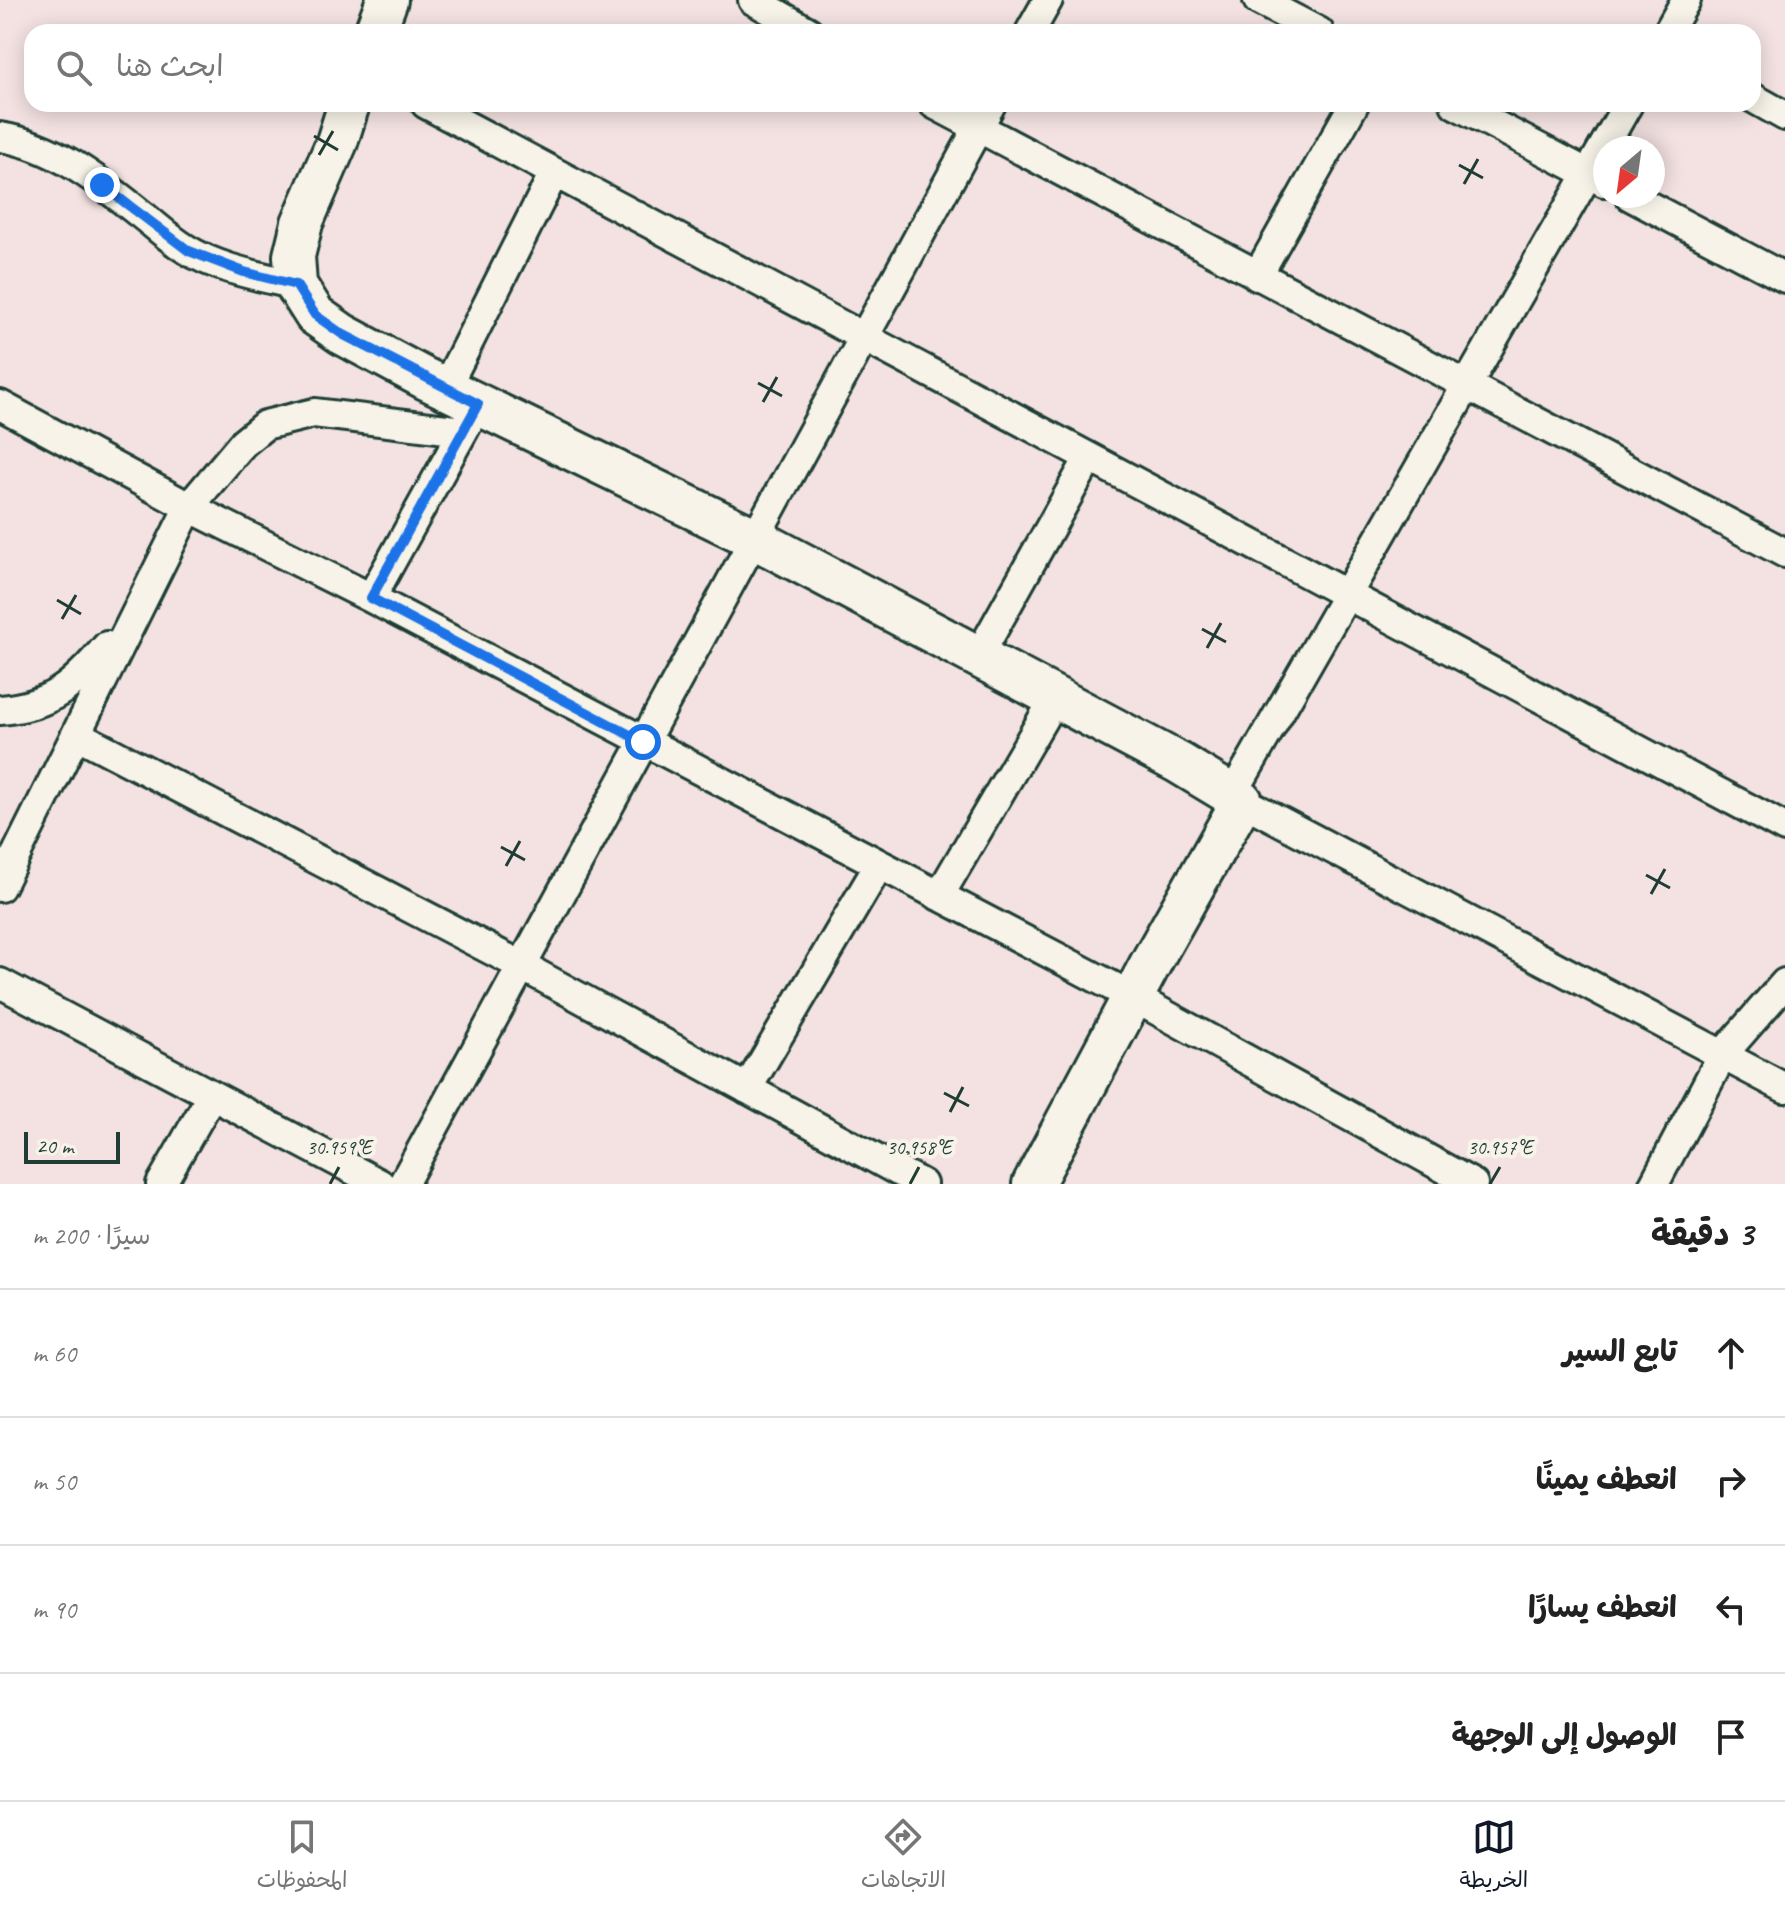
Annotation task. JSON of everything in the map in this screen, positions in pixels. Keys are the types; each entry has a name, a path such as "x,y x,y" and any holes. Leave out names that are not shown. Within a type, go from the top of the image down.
{"street":[{"path":"378,24 387,0"},
{"path":"753,0 795,24"},
{"path":"1034,24 1048,0"},
{"path":"1258,0 1304,24"},
{"path":"1672,24 1686,0"},
{"path":"1761,102 1785,116"},
{"path":"346,112 302,223 294,256 296,285 315,315 342,334 462,408 756,539 1785,1088"},
{"path":"441,112 1785,828"},
{"path":"948,112 1785,553"},
{"path":"403,1184 987,112"},
{"path":"1257,276 1349,112"},
{"path":"1470,112 1593,176"},
{"path":"1615,136 1625,112"},
{"path":"0,137 25,142 62,158 189,251 244,272 296,285"},
{"path":"371,598 462,408 554,173"},
{"path":"1033,1184 1347,595 1467,386 1593,184"},
{"path":"1653,208 1785,278"},
{"path":"0,405 189,507 371,598 1133,997 1473,1184"},
{"path":"0,887 189,507 243,443 265,425 314,413 462,408"},
{"path":"978,657 1089,458"},
{"path":"0,710 31,706 64,690 85,672 133,615"},
{"path":"939,896 1055,698"},
{"path":"76,734 522,966 922,1184"},
{"path":"747,1089 879,865"},
{"path":"0,983 380,1184"},
{"path":"1654,1184 1723,1054 1785,983"},
{"path":"161,1184 212,1095"}],"route":[{"path":"102,185 189,251 244,272 296,285 315,315 342,334 478,404 371,598 643,742"}]}
